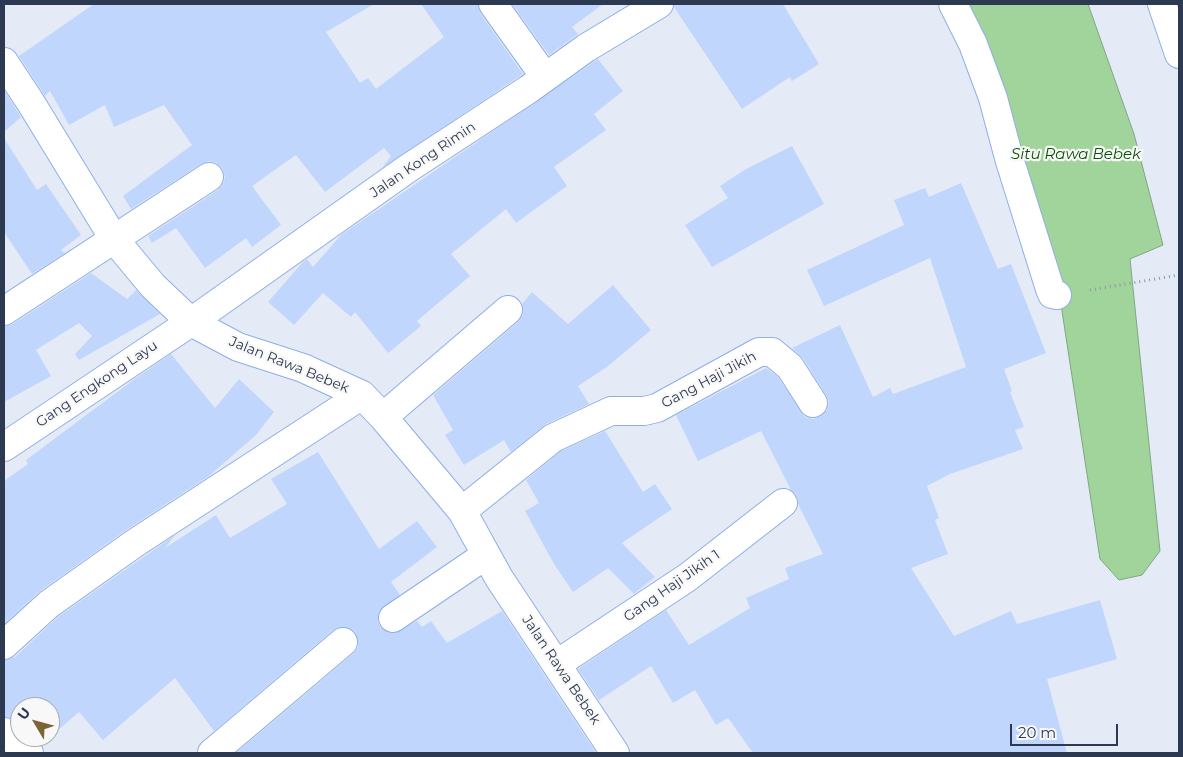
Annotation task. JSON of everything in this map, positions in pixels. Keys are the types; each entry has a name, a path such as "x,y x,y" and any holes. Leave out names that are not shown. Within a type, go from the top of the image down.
{"street":[{"path":"493,4 545,77"},
{"name":"Jalan Kong Rimin","path":"191,322 407,169 586,48 659,4"},
{"path":"953,4 973,44 993,98 1050,290 1052,294 1057,295"},
{"path":"1162,4 1179,54"},
{"name":"Jalan Rawa Bebek","path":"4,62 114,239 153,286 191,322 238,347 303,368 362,395 383,417 462,511 499,578 615,753"},
{"path":"4,310 209,177"},
{"path":"383,417 508,310"},
{"name":"Gang Engkong Layu","path":"4,447 191,322"},
{"name":"Gang Haji Jikih","path":"462,511 553,438 611,411 644,411 657,408 759,352 772,352 790,367 813,403"},
{"path":"4,645 49,604 135,542 362,395"},
{"name":"Gang Haji Jikih 1","path":"557,664 688,577 783,503"},
{"path":"393,618 486,555"},
{"path":"212,753 343,642"},
{"path":"4,732 29,753"}],"path":[{"path":"1086,291 1179,275"}],"water":[{"name":"Situ Rawa Bebek","path":"961,4 1088,4 1134,134 1163,245 1130,259 1160,551 1142,575 1119,580 1100,559 1060,298"}],"building":[{"path":"94,4 374,4 326,32 360,83 368,78 376,89 444,37 421,4 478,4 480,13 523,74 382,168 391,156 384,148 325,192 296,155 252,186 281,225 252,247 246,238 205,268 176,228 152,243 148,236 218,190 223,184 225,177 222,168 216,163 209,161 201,164 131,209 123,196 192,145 164,105 114,127 105,105 69,125 50,91 45,96 19,56"},
{"path":"512,4 603,4 572,27 578,34 549,55"},
{"path":"675,4 783,4 819,64 792,81 790,77 742,109 674,7"},
{"path":"598,59 623,91 594,114 606,130 554,167 567,186 516,223 506,209 451,254 470,276 417,321 421,326 388,353 355,312 351,317 323,293 294,325 268,302 307,259 313,267 341,235"},
{"path":"4,90 21,117 4,132"},
{"path":"4,138 37,190 46,184 81,235 61,250 65,253 32,274 4,232"},
{"path":"792,146 824,204 712,267 685,225 728,198 720,186 746,169"},
{"path":"961,183 998,269 1011,264 1046,353 1004,369 1012,391 1010,392 1024,427 1015,430 1023,449 950,474 927,486 939,518 935,520 948,554 911,568 954,636 1011,611 1017,624 1100,600 1117,659 1047,679 1067,753 753,753 728,718 716,725 695,690 673,703 651,666 599,700 578,669 666,610 689,645 750,608 746,598 789,579 785,568 823,554 798,504 796,494 791,490 761,431 698,461 676,415 766,368 778,377 805,417 813,419 821,416 827,410 829,402 803,358 792,348 840,325 873,397 890,388 893,394 966,367 930,258 824,306 807,270 904,225 894,200 925,188 929,197"},
{"path":"91,273 127,299 136,290 160,314 79,360 75,354 92,336 79,323 36,350 51,376 4,402 4,326 13,324"},
{"path":"613,285 651,330 607,367 578,386 589,404 546,424 511,452 504,440 464,465 445,435 453,430 433,395 518,322 523,315 522,304 532,292 568,324"},
{"path":"171,354 215,408 239,379 274,412 256,435 209,476 126,530 40,591 4,624 4,481 28,464 26,460"},
{"path":"605,431 643,492 655,484 672,509 622,543 655,577 634,594 608,568 573,592 554,564 525,511 539,503 526,480 561,451"},
{"path":"318,452 379,549 417,521 437,547 391,582 400,595 379,611 378,620 380,627 387,632 395,633 417,621 422,627 431,621 447,643 502,611 596,753 236,753 353,654 358,647 355,632 349,628 341,627 333,630 214,731 175,678 103,740 79,712 60,728 60,697 10,697 10,719 4,717 4,660 15,657 59,616 175,535 165,548 216,515 230,538 287,504 271,479"}]}
